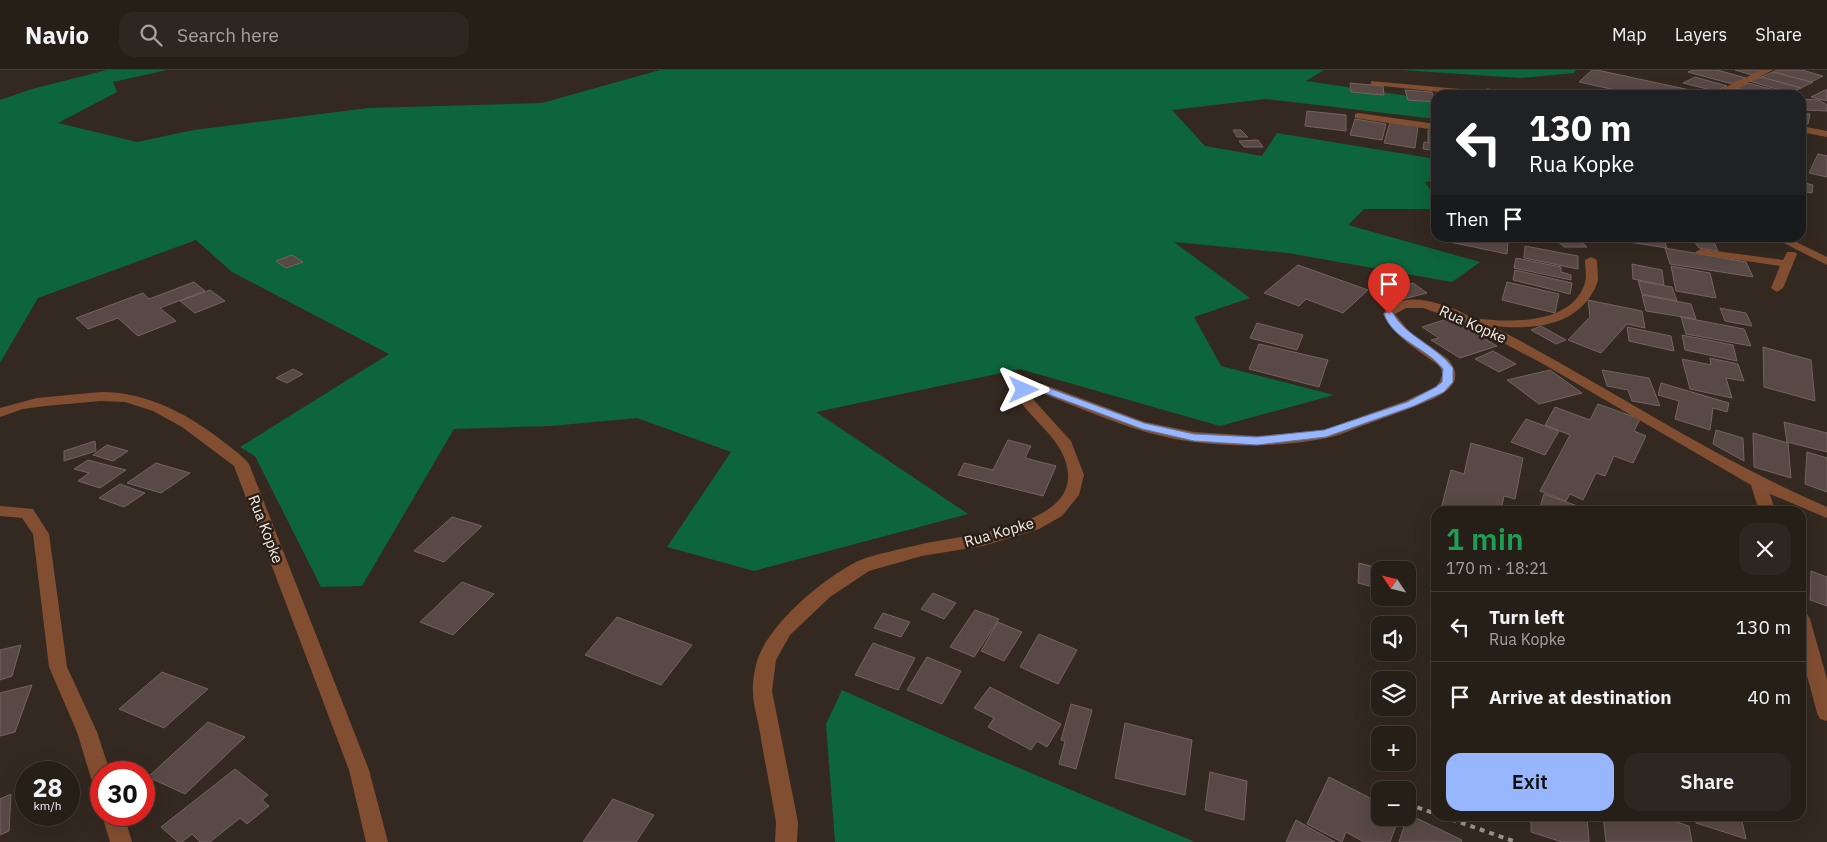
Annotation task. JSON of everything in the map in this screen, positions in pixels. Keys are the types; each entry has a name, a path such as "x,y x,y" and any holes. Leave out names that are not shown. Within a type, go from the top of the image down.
{"street":[{"path":"1724,90 1769,70"},
{"path":"1374,83 1443,90"},
{"path":"1358,116 1431,126"},
{"path":"1806,130 1827,134"},
{"path":"1787,242 1827,262"},
{"path":"1777,288 1794,246"},
{"path":"1701,252 1787,264"},
{"path":"1471,321 1534,324 1560,319 1573,310 1592,281 1591,260"},
{"name":"Rua Kopke","path":"786,842 787,822 762,691 767,659 784,630 824,592 863,566 922,550 982,540 1033,525 1056,512 1071,495 1076,475 1066,444 1025,399 1022,394 1026,388 1038,387 1142,426 1194,437 1257,441 1326,434 1410,404 1440,390 1447,382 1448,368 1443,362 1391,320 1389,314 1392,309 1401,304 1420,304 1439,308 1471,321 1575,375 1758,483 1827,513"},
{"name":"Rua Kopke","path":"0,412 44,402 96,396 125,398 170,412 209,437 241,464 360,770 377,842"},
{"path":"1758,483 1765,506"},
{"path":"0,511 27,513 42,534 58,667 87,732 96,761"},
{"path":"1806,633 1813,653 1827,713"},
{"path":"116,826 121,842"}],"path":[{"path":"1416,807 1431,812"},
{"path":"1456,821 1516,842"}],"green space":[{"path":"107,70 167,70 113,82 117,92 58,123 137,142 194,130 368,108 542,103 660,70 1324,70 1306,81 1431,99 1431,118 1266,99 1172,110 1205,146 1262,156 1277,133 1431,158 1431,181 1425,182 1431,191 1431,209 1364,209 1348,225 1480,262 1452,282 1288,253 1174,242 1250,298 1194,317 1221,366 1334,395 1220,426 1020,369 816,412 968,514 754,571 667,547 731,452 637,418 551,426 454,429 362,586 321,587 255,456 240,447 389,354 232,272 196,240 38,298 0,363 0,100 32,89"},
{"path":"1401,70 1576,70 1574,73 1520,78"},
{"path":"842,690 974,749 1195,842 835,842 826,724"}],"building":[{"path":"1592,70 1597,70 1690,90 1615,90 1579,82"},
{"path":"1694,70 1717,70 1746,78 1732,84 1688,72"},
{"path":"1735,70 1765,70 1752,75"},
{"path":"1777,70 1802,70 1823,76 1811,82 1773,72"},
{"path":"1773,72 1813,82 1801,88 1761,77"},
{"path":"1695,77 1727,86 1717,90 1711,90 1683,83"},
{"path":"1761,77 1801,88 1797,90 1780,90 1749,81"},
{"path":"1350,83 1383,86 1384,95 1351,92"},
{"path":"1748,83 1775,90 1744,90 1736,88"},
{"path":"1405,90 1431,92 1431,102 1408,100"},
{"path":"1827,90 1827,101 1811,97"},
{"path":"1806,99 1819,100 1827,105 1827,111 1806,110"},
{"path":"1307,111 1346,115 1346,131 1305,126"},
{"path":"1806,114 1810,114 1808,124 1806,123"},
{"path":"1355,119 1386,124 1382,140 1350,135"},
{"path":"1390,122 1418,126 1415,148 1384,143"},
{"path":"1233,130 1241,130 1248,137 1237,137"},
{"path":"1428,130 1431,130 1431,142 1428,142"},
{"path":"1258,140 1263,147 1244,147 1239,141"},
{"path":"1424,142 1431,143 1431,150 1423,149"},
{"path":"1818,154 1827,156 1827,177 1809,173"},
{"path":"1806,183 1813,185 1812,193 1806,192"},
{"path":"1450,242 1508,242 1507,254"},
{"path":"1558,242 1581,242 1587,247 1564,247"},
{"path":"1629,242 1665,242 1667,248"},
{"path":"1695,242 1714,242 1718,251 1699,248"},
{"path":"1525,246 1578,256 1578,269 1524,258"},
{"path":"1665,248 1746,262 1753,277 1670,264"},
{"path":"292,255 303,262 286,268 276,261"},
{"path":"1516,258 1561,267 1561,272 1571,275 1571,280 1514,268"},
{"path":"1632,264 1662,270 1664,285 1633,279"},
{"path":"1298,265 1368,290 1343,313 1306,299 1299,306 1264,293"},
{"path":"1671,266 1710,273 1716,298 1676,291"},
{"path":"1515,270 1572,283 1570,294 1513,280"},
{"path":"1638,281 1672,287 1677,301 1642,294"},
{"path":"194,282 205,291 160,308 176,321 138,336 118,318 88,329 76,318 143,293 149,299"},
{"path":"1507,282 1559,294 1555,313 1502,300"},
{"path":"1413,283 1427,293 1399,300 1385,290"},
{"path":"210,290 225,301 195,313 180,301"},
{"path":"1642,295 1691,304 1696,319 1646,311"},
{"path":"1588,300 1642,311 1645,328 1627,324 1601,353 1568,340 1590,317"},
{"path":"1720,308 1746,313 1752,326 1725,321"},
{"path":"1681,317 1744,329 1751,346 1686,334"},
{"path":"1450,318 1497,346 1460,358 1431,340 1439,338 1422,327"},
{"path":"1257,323 1303,335 1297,350 1250,338"},
{"path":"1541,326 1566,340 1556,344 1531,330"},
{"path":"1627,327 1671,336 1674,351 1629,341"},
{"path":"1682,335 1733,345 1737,361 1685,350"},
{"path":"1259,344 1328,360 1319,387 1249,369"},
{"path":"1763,347 1811,360 1815,401 1764,387"},
{"path":"1493,351 1516,364 1499,372 1475,359"},
{"path":"1710,358 1738,364 1744,381 1726,378 1732,398 1690,389 1682,359 1711,365"},
{"path":"293,369 303,374 287,383 276,378"},
{"path":"1550,370 1582,393 1539,404 1507,380"},
{"path":"1602,370 1649,378 1660,406 1632,401 1628,390 1607,386"},
{"path":"1661,383 1729,403 1727,412 1713,408 1710,430 1675,419 1679,401 1658,395"},
{"path":"1598,404 1640,419 1634,431 1646,436 1633,463 1614,456 1605,476 1596,473 1583,500 1570,494 1566,501 1540,491 1570,435 1545,425 1555,407 1590,420"},
{"path":"1526,419 1559,431 1545,455 1511,442"},
{"path":"1784,422 1827,433 1827,452 1787,442"},
{"path":"1716,430 1743,438 1744,461 1713,444"},
{"path":"1753,433 1788,443 1791,478 1754,467"},
{"path":"1008,440 1031,446 1025,458 1056,466 1043,496 958,475 964,463 993,470"},
{"path":"95,441 96,451 64,461 64,451"},
{"path":"1471,443 1523,458 1515,499 1504,496 1502,506 1442,506 1451,470 1464,474"},
{"path":"107,445 128,451 113,461 93,455"},
{"path":"1807,452 1827,458 1827,492 1805,484"},
{"path":"88,460 126,470 100,488 78,481 89,473 74,469"},
{"path":"156,463 190,473 161,493 127,483"},
{"path":"120,484 145,493 124,507 99,498"},
{"path":"1544,494 1579,506 1540,506"},
{"path":"452,517 482,526 444,562 414,551"},
{"path":"1359,563 1371,566 1371,587 1358,583"},
{"path":"1811,571 1827,577 1827,606 1810,600"},
{"path":"462,582 494,594 453,635 420,622"},
{"path":"933,593 956,603 944,619 921,609"},
{"path":"975,610 999,619 974,657 950,647"},
{"path":"883,613 910,622 901,637 874,628"},
{"path":"617,617 692,645 661,685 585,655"},
{"path":"998,622 1022,632 1004,661 981,651"},
{"path":"1039,634 1077,650 1058,684 1020,667"},
{"path":"873,643 915,658 898,690 855,675"},
{"path":"21,645 12,676 0,680 0,650"},
{"path":"927,657 961,671 942,704 907,690"},
{"path":"162,672 208,689 164,728 119,709"},
{"path":"32,685 15,732 0,736 0,693"},
{"path":"990,687 1061,724 1047,747 1037,741 1031,750 988,727 994,718 974,708"},
{"path":"1071,704 1092,710 1076,769 1059,764 1065,741 1061,740"},
{"path":"208,722 245,737 185,794 155,780 155,771"},
{"path":"1125,723 1192,740 1185,795 1115,778"},
{"path":"235,769 268,795 262,800 269,806 247,824 240,818 210,842 200,842 192,834 182,842 178,842 161,827"},
{"path":"1210,772 1247,781 1244,820 1205,810"},
{"path":"1329,777 1371,798 1371,826 1396,826 1390,842 1364,842 1346,832 1342,842 1307,824"},
{"path":"11,794 9,831 0,835 0,799"},
{"path":"613,799 654,815 636,842 583,842"},
{"path":"1416,818 1462,840 1461,842 1399,842 1404,826 1416,826"},
{"path":"1296,820 1335,842 1286,842"},
{"path":"1531,821 1587,821 1589,842 1562,842 1531,832"},
{"path":"1604,821 1674,821 1689,826 1692,842 1606,842"},
{"path":"1696,821 1742,821 1746,839 1696,823"}],"route":[{"path":"1024,390 1026,388 1038,387 1142,426 1194,437 1257,441 1326,434 1410,404 1440,390 1447,382 1448,368 1443,362 1400,329 1391,320 1389,314"}]}
